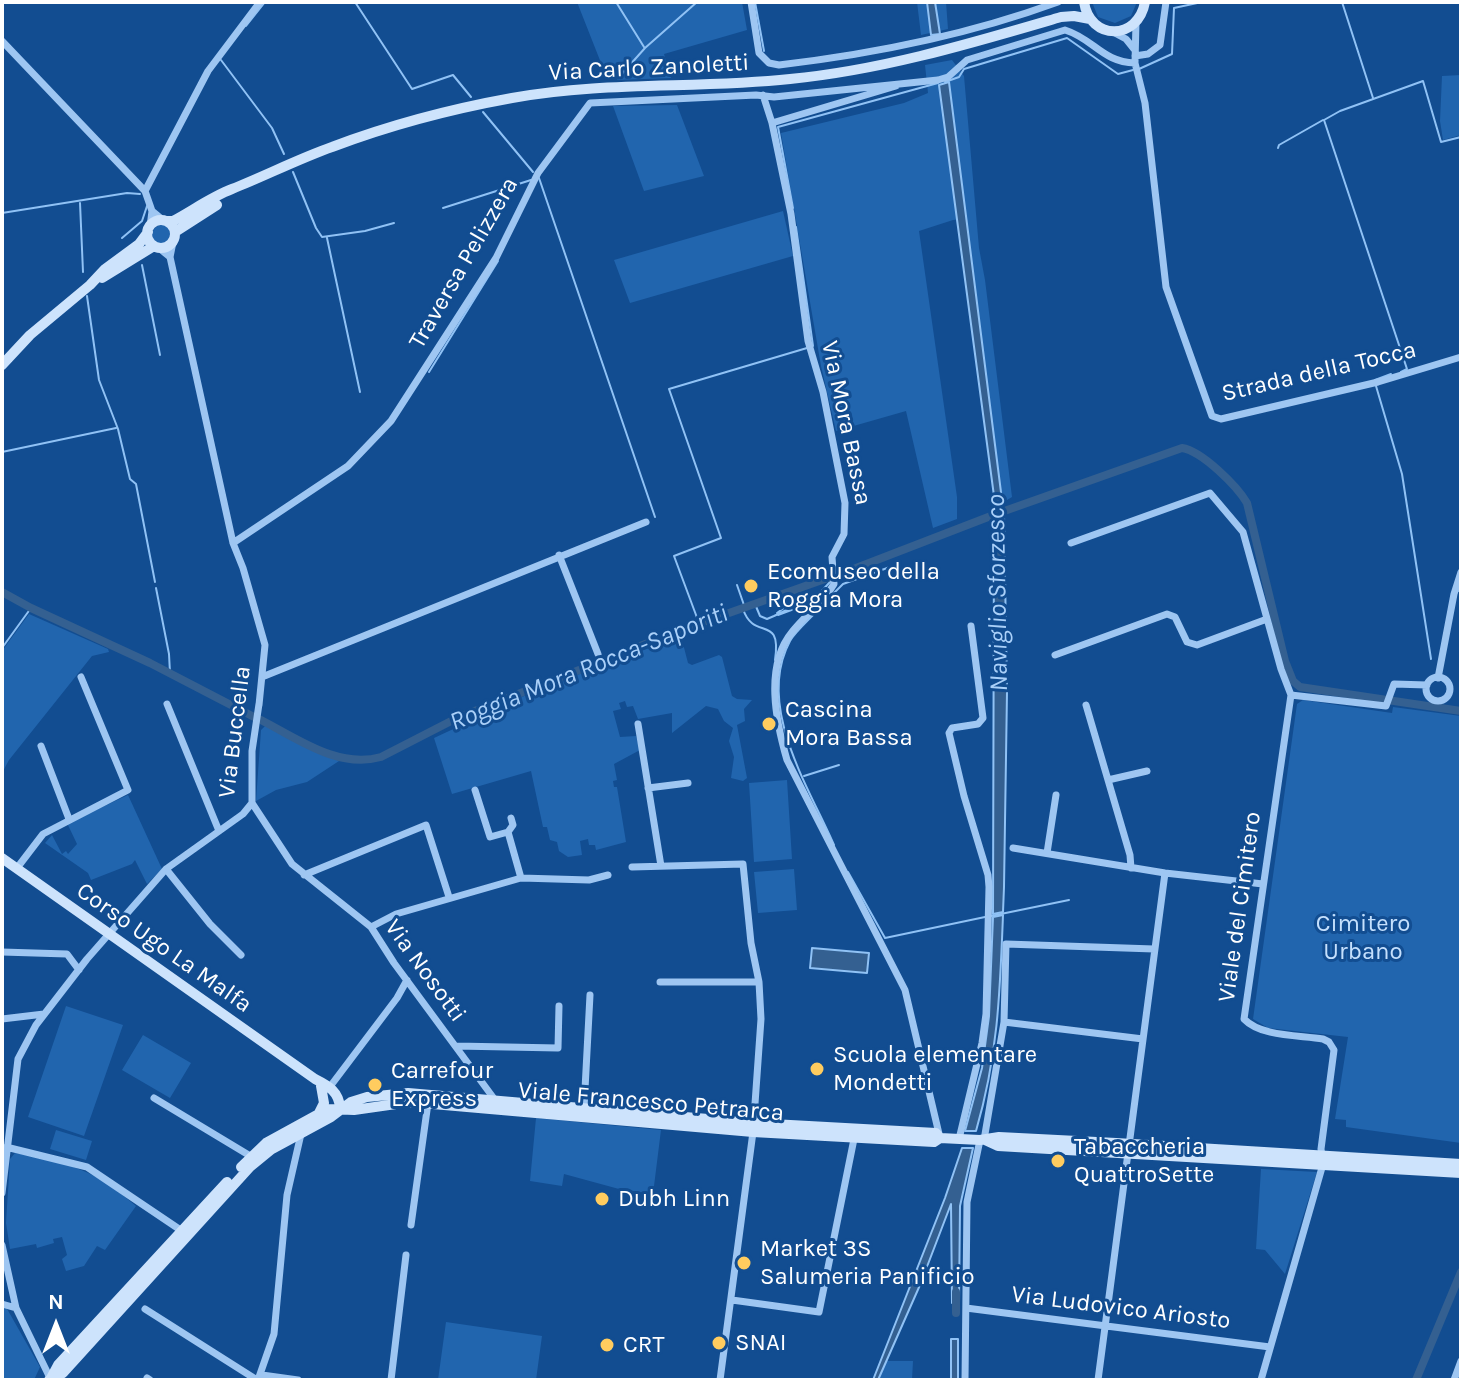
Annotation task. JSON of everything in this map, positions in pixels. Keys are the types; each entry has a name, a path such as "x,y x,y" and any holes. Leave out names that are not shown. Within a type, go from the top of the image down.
{"main road":[{"name":"Via Carlo Zanoletti","path":"1061,17 1082,2"},
{"path":"1082,2 1090,19 1104,30 1113,31 1129,28 1136,22 1145,3"},
{"name":"Via Carlo Zanoletti","path":"165,221 173,221 231,189 361,136 492,101 558,91 789,79 858,70 949,50 1061,17 1090,19"},
{"name":"Via Carlo Zanoletti","path":"174,237 246,185"},
{"path":"2,365 30,335 105,269 139,244 156,222 165,221 172,225 174,237 166,247 156,247 90,285"},
{"path":"149,229 149,239 156,247"},
{"name":"Corso Ugo La Malfa","path":"2,858 304,1071 354,1096 367,1097"},
{"name":"Corso Ugo La Malfa","path":"304,1071 323,1083 331,1102 340,1108"},
{"path":"319,1113 324,1103 323,1083"},
{"name":"Viale Francesco Petrarca","path":"340,1108 367,1097 419,1093 754,1128"},
{"name":"Viale Francesco Petrarca","path":"340,1108 354,1110 390,1103 428,1103 855,1134 936,1133 940,1138 998,1146 1130,1148 1322,1159"},
{"path":"51,1380 58,1365 266,1143 319,1113 340,1108"},
{"path":"51,1380 63,1373 250,1167 272,1149 331,1117 340,1108"},
{"path":"1322,1159 1461,1164"},
{"path":"1322,1159 1461,1173"}],"street":[{"path":"145,191 208,71 260,2"},
{"path":"751,2 759,53 772,64 852,56 928,40 1058,2"},
{"path":"763,95 774,97 938,80 948,77 967,60 1065,30 1117,62 1136,62 1160,45 1166,2"},
{"path":"1136,22 1136,62"},
{"path":"1113,31 1126,39 1136,62"},
{"path":"2,41 145,191 152,211 149,229"},
{"name":"Strada della Tocca","path":"1136,62 1145,103 1166,287 1212,416 1221,419 1375,383 1461,357"},
{"path":"772,123 909,82"},
{"name":"Via Mora Bassa","path":"763,95 791,214 810,347 834,439 845,503 844,534 832,557 834,580 830,590 790,634 779,666 776,722 787,760 905,990 939,1123 940,1138"},
{"name":"Traversa Pelizzera","path":"233,543 348,466 391,421 496,258 538,173 590,103 763,95"},
{"path":"152,211 165,221"},
{"name":"Via Buccella","path":"2,1193 5,1142 18,1059 44,1014 166,869 243,814 252,803 252,751 265,645 233,543 170,257 174,237"},
{"path":"156,247 170,257"},
{"path":"1071,543 1210,493 1243,532 1291,695 1386,706 1394,684 1427,685"},
{"path":"262,677 646,522"},
{"path":"559,555 598,654"},
{"path":"1438,678 1461,572"},
{"path":"1055,655 1167,614 1175,617 1184,639 1197,645 1267,619"},
{"path":"965,1380 967,1202 986,1014 988,875 949,733 952,728 978,724 983,718 971,626"},
{"path":"17,868 43,834 128,790 81,677"},
{"path":"1438,678 1446,680 1450,687 1445,699 1433,700 1427,693 1427,685 1431,679 1438,678"},
{"name":"Viale del Cimitero","path":"1291,695 1244,1019 1263,1030 1323,1039 1332,1045 1334,1050 1322,1159"},
{"path":"167,704 219,831"},
{"path":"1086,705 1130,855 1131,868"},
{"path":"638,724 661,866"},
{"path":"41,746 69,819"},
{"path":"1108,780 1147,771"},
{"path":"648,788 688,783"},
{"path":"475,790 490,837 508,832 513,825 511,818"},
{"path":"1047,853 1056,795"},
{"name":"Via Nosotti","path":"252,803 292,864 371,927 495,1100"},
{"path":"304,875 426,825 449,897"},
{"path":"508,832 521,878"},
{"path":"1013,848 1165,873 1263,884"},
{"path":"632,867 743,864 761,1019 754,1128 720,1380"},
{"path":"166,869 210,924 241,955"},
{"path":"1098,1380 1165,873"},
{"path":"371,927 396,914 521,878 589,880 608,875"},
{"path":"972,1140 1004,1022 1006,944 1154,949"},
{"path":"2,952 67,954 79,970"},
{"path":"323,1083 397,998 407,980"},
{"path":"660,982 759,982"},
{"path":"584,1108 590,995"},
{"path":"456,1046 558,1048 559,1006"},
{"path":"2,1019 44,1014"},
{"path":"1004,1022 1143,1039"},
{"path":"2,1088 14,1087"},
{"path":"154,1098 252,1157"},
{"path":"411,1225 428,1103"},
{"path":"259,1378 274,1334 287,1195 301,1132"},
{"path":"732,1300 819,1312 855,1134"},
{"path":"5,1142 87,1167 182,1231"},
{"path":"1261,1380 1322,1159"},
{"path":"2,1245 16,1308 51,1380"},
{"path":"391,1380 406,1255"},
{"path":"2,1304 16,1308"},
{"name":"Via Ludovico Ariosto","path":"966,1308 1270,1347"},
{"path":"145,1309 259,1378 298,1380"},
{"path":"1454,1380 1461,1361"}],"green space":[{"path":"577,2 742,2 747,30 664,54 671,78 618,80 603,68"},
{"path":"917,2 946,2 948,29 921,35"},
{"path":"1092,2 1137,2 1131,16 1115,23 1098,17"},
{"path":"952,60 964,76 979,248 1012,497 1002,503 965,219 953,220 919,231 957,497 957,519 933,528 906,411 836,431 821,366 781,133 904,103 928,93 925,65"},
{"path":"1461,75 1461,135 1443,140 1440,121 1442,76"},
{"path":"677,105 704,176 644,191 613,106"},
{"path":"783,211 793,256 630,303 614,260"},
{"path":"162,225 169,228 172,235 169,242 162,245 155,242 152,235 155,228"},
{"path":"29,614 109,652 92,656 2,773 2,651"},
{"path":"681,636 688,663 692,665 719,655 732,696 752,700 744,709 745,721 737,725 747,778 743,781 731,778 734,757 729,741 733,728 724,721 718,709 706,706 672,733 672,713 638,719 633,706 627,707 625,701 619,703 621,709 613,711 620,737 636,736 640,750 614,764 617,780 613,781 614,787 617,787 626,842 596,850 595,845 589,845 588,839 580,841 582,855 568,857 559,851 557,842 550,840 547,827 543,827 531,771 452,794 434,738 537,690"},
{"name":"Cimitero Urbano","path":"1303,700 1392,713 1393,707 1461,716 1461,1143 1346,1127 1346,1120 1335,1119 1348,1037 1268,1028 1253,1019 1297,704"},
{"path":"266,725 339,761 307,782 276,790 256,801 261,730"},
{"path":"787,780 792,859 754,862 749,783"},
{"path":"128,795 162,869 147,884 135,860 132,864 91,880 88,873 45,843 52,835 62,854 66,851 68,854 77,844 67,823"},
{"path":"794,869 797,910 758,913 754,872"},
{"path":"66,1006 123,1025 84,1136 28,1117"},
{"path":"143,1035 191,1063 170,1098 122,1070"},
{"path":"536,1118 661,1130 653,1194 619,1189 564,1174 562,1186 530,1181"},
{"path":"56,1130 92,1141 86,1160 50,1149"},
{"path":"15,1153 80,1169 136,1206 105,1250 97,1246 84,1266 66,1271 62,1259 67,1255 62,1237 37,1248 36,1244 10,1249 6,1223 10,1159"},
{"path":"1261,1169 1317,1172 1285,1274 1265,1250 1256,1249"},
{"path":"2,1306 6,1307 40,1367 34,1380 2,1380"},
{"path":"446,1322 542,1336 536,1380 438,1380"},
{"path":"886,1361 913,1361 912,1380 878,1380"}],"water":[{"path":"927,2 935,2 940,34 931,35"},
{"path":"949,82 1003,508 996,511 939,85"},
{"name":"Naviglio Sforzesco","path":"1004,515 1007,692 1004,887 1003,912 993,914 994,525 996,518"},
{"path":"1003,915 999,998 989,1076 976,1131 965,1131 982,1068 989,1016 993,917"},
{"path":"812,948 869,953 867,973 810,968"},
{"path":"962,1148 973,1148 960,1206 959,1303 952,1303 951,1204 878,1380 873,1380 945,1198"},
{"path":"951,1339 958,1339 958,1380 951,1380"}],"waterway":[{"path":"246,26 265,2"},
{"path":"355,2 412,89 453,75 471,97"},
{"path":"616,2 644,47"},
{"path":"620,76 645,48 697,2"},
{"path":"755,2 764,51"},
{"path":"1139,69 1172,54 1174,8 1202,2"},
{"path":"1342,2 1373,98"},
{"path":"945,82 959,77 964,69 1067,38 1118,74 1133,70"},
{"path":"221,60 272,128 284,154"},
{"path":"1401,372 1407,369 1324,120 1340,111 1423,81 1441,142 1461,137"},
{"path":"793,208 778,127 938,83"},
{"path":"483,112 533,172"},
{"path":"1278,148 1323,120"},
{"path":"293,172 322,237 394,223"},
{"path":"539,178 655,517"},
{"path":"443,208 531,180"},
{"path":"2,213 127,193 140,194"},
{"path":"80,203 83,272"},
{"path":"122,238 142,221 147,206"},
{"path":"796,227 813,346"},
{"path":"327,238 360,392"},
{"path":"429,372 498,261"},
{"path":"142,265 160,355"},
{"path":"87,296 99,380 118,429 130,479 136,484 155,582"},
{"path":"699,623 674,556 721,538 669,389 807,348"},
{"path":"1375,380 1391,374"},
{"path":"1376,386 1402,474 1431,659"},
{"path":"2,452 116,428"},
{"name":"Roggia Mora Rocca-Saporiti","path":"261,720 334,756 365,760 381,757 457,718 681,630 1182,448 1199,455 1218,470 1247,503 1285,661 1293,681 1300,687 1461,711"},
{"path":"827,600 843,584 890,567"},
{"path":"755,604 760,616 767,619 818,595 830,582 830,577"},
{"path":"737,585 745,608"},
{"path":"1459,591 1461,586"},
{"path":"156,588 170,673"},
{"name":"Roggia Mora Rocca-Saporiti","path":"2,592 254,717"},
{"path":"777,613 817,594"},
{"path":"778,615 810,603 818,596"},
{"path":"823,604 790,641 781,666 779,692 782,719 790,746 834,845"},
{"path":"2,648 31,608"},
{"path":"743,609 754,624 771,632 776,646 775,660"},
{"path":"804,776 839,765"},
{"path":"848,872 885,938 985,917"},
{"path":"991,916 1069,900"},
{"name":"Roggia Mora Rocca-Saporiti","path":"1416,1380 1461,1272"},
{"path":"956,1292 956,1313"}],"place":[{"name":"Ecomuseo della Roggia Mora","path":"751,586"},
{"name":"Cascina Mora Bassa","path":"769,724"},
{"name":"Scuola elementare Mondetti","path":"817,1069"},
{"name":"Carrefour Express","path":"375,1085"},
{"name":"Tabaccheria QuattroSette","path":"1058,1161"},
{"name":"Dubh Linn","path":"602,1199"},
{"name":"Market 3S Salumeria Panificio","path":"744,1263"},
{"name":"SNAI","path":"719,1343"},
{"name":"CRT","path":"607,1345"}]}
